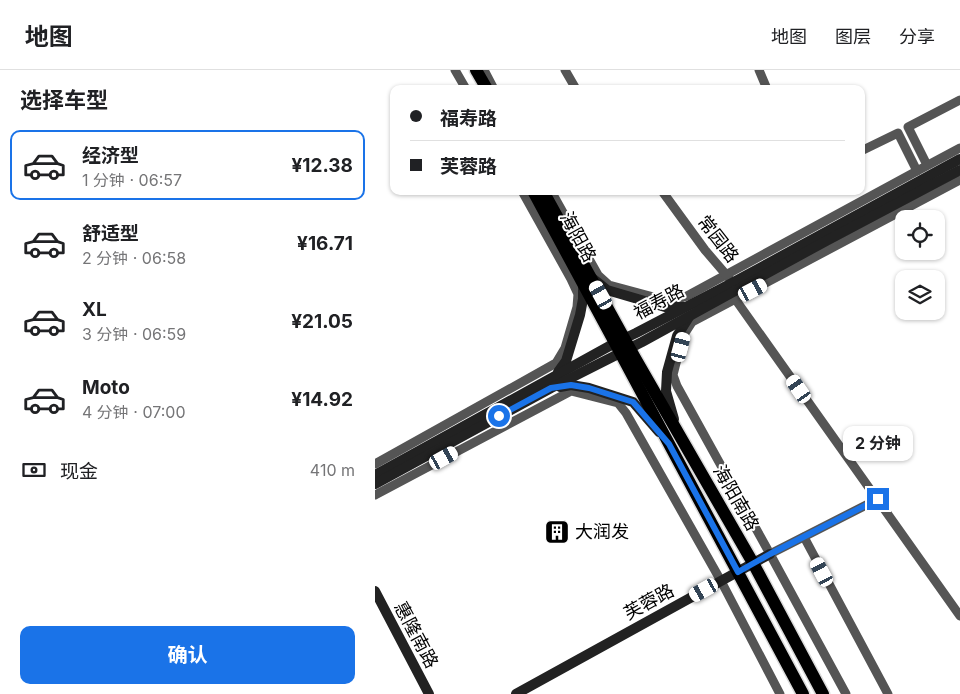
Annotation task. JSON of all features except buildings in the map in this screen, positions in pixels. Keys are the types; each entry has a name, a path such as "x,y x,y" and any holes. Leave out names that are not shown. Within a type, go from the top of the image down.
{"main road":[{"path":"467,70 475,85"},
{"path":"476,70 485,85"},
{"name":"福寿路","path":"375,484 551,388 623,345 960,159"},
{"name":"福寿路","path":"731,287 960,170"},
{"name":"海阳路","path":"535,195 623,345"},
{"name":"海阳路","path":"545,195 587,281"},
{"path":"555,376 566,361 580,315 587,281 607,290 665,307 687,311 677,336 667,372 666,391 679,435"},
{"name":"福寿路","path":"375,475 555,376 623,345"},
{"name":"海阳南路","path":"623,345 679,435 753,563 823,694"},
{"name":"海阳南路","path":"623,345 669,444 803,694"},
{"path":"551,388 571,385 589,388 633,402 669,444"},
{"name":"芙蓉路","path":"516,694 770,554"},
{"name":"惠隆南路","path":"375,591 429,694"}],"street":[{"path":"455,70 464,85"},
{"path":"484,70 493,85"},
{"path":"565,70 574,85"},
{"path":"759,70 765,85"},
{"path":"865,149 960,100"},
{"path":"908,127 927,166"},
{"path":"898,133 917,171"},
{"path":"846,694 677,386 673,375 683,336 692,322 731,287 917,171 960,148"},
{"path":"553,195 598,275 609,285 661,299 675,300 731,287 960,180"},
{"path":"375,464 556,363 565,348 577,307 578,294 524,195"},
{"name":"常园路","path":"665,195 960,616"},
{"path":"375,496 571,390 618,404 626,412 721,581 780,694"},
{"name":"芙蓉路","path":"770,554 878,499"},
{"path":"803,537 888,694"}],"place":[{"name":"大润发","path":"557,532"}],"route":[{"path":"499,416 551,388 571,385 589,388 633,402 669,444 738,572 878,499"}]}
